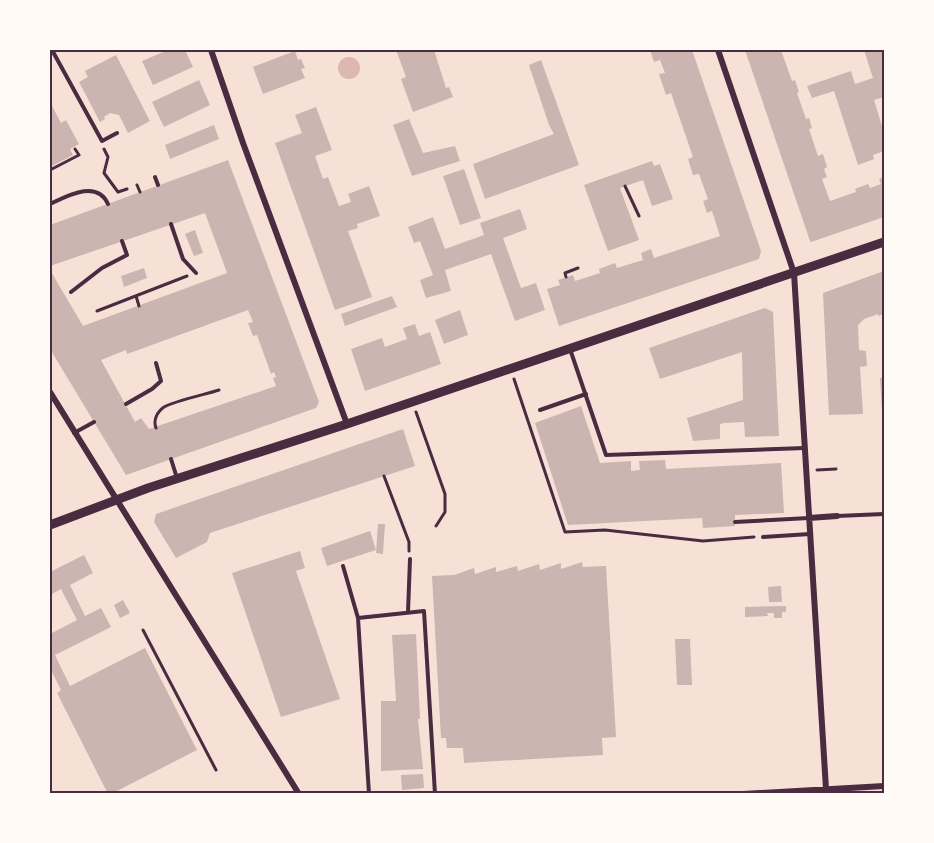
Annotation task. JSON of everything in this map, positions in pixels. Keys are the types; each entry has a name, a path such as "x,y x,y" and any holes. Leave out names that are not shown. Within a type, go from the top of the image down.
{"street":[{"path":"211,50 347,424"},
{"path":"718,50 794,273 826,789"},
{"path":"50,525 177,479 413,402 885,242"},
{"path":"50,392 299,794"},
{"path":"809,518 837,516"},
{"path":"743,794 885,786"}],"lane":[{"path":"51,50 102,141 117,133"},
{"path":"155,177 158,185"},
{"path":"50,204 82,191 98,193 105,197 108,204"},
{"path":"171,224 183,259 196,273"},
{"path":"71,292 102,268 127,255 122,241"},
{"path":"569,349 606,455 805,448"},
{"path":"126,404 161,381 156,363"},
{"path":"540,410 586,394"},
{"path":"74,433 94,422"},
{"path":"171,459 177,479"},
{"path":"837,516 885,514"},
{"path":"735,522 809,518"},
{"path":"763,537 810,534"},
{"path":"408,612 410,559"},
{"path":"343,566 358,618 369,794"},
{"path":"358,618 424,611 435,794"}],"path":[{"path":"102,141 108,158 104,173 118,192"},
{"path":"50,170 79,155 75,149"},
{"path":"137,185 140,192"},
{"path":"625,186 639,216"},
{"path":"105,197 127,189"},
{"path":"566,277 565,273 578,268"},
{"path":"97,311 196,273"},
{"path":"136,296 140,306"},
{"path":"510,369 565,532 605,530 703,541 763,537"},
{"path":"156,428 154,422 157,415 165,407 219,390"},
{"path":"413,402 445,495 445,512 436,526"},
{"path":"824,470 836,469"},
{"path":"384,476 409,542 410,559"},
{"path":"143,630 216,770"}],"shaded area":[{"path":"349,57 357,60 360,68 357,76 349,79 341,76 338,68 341,60"}],"building":[{"path":"168,50 185,50 193,67 153,85 142,61"},
{"path":"396,50 434,50 446,88 449,87 453,97 413,112 401,79 406,77"},
{"path":"650,50 692,50 761,251 759,259 559,326 547,289 560,285 558,280 573,275 575,281 600,273 599,269 615,263 617,268 643,260 641,253 651,249 654,258 720,236 712,211 707,213 703,201 708,199 699,174 693,175 688,159 693,157 671,93 666,95 659,74 665,73 660,60 654,62"},
{"path":"745,50 781,50 792,81 795,80 806,119 809,118 812,128 809,129 818,156 823,154 827,177 822,179 830,201 856,192 855,189 868,184 870,188 881,184 879,179 884,177 884,217 810,241"},
{"path":"864,50 884,50 884,97 874,100 884,133 884,151 873,155 874,159 858,165 834,91 812,98 807,86 851,71 855,84 873,78"},
{"path":"295,51 298,60 301,59 305,68 301,69 305,78 263,94 253,67"},
{"path":"116,55 150,121 128,133 119,115 110,113 100,122 79,82 88,77 85,71"},
{"path":"541,60 579,165 485,199 473,164 554,134 529,65"},
{"path":"199,80 210,105 164,127 152,102"},
{"path":"50,102 61,123 66,120 79,144 70,149 73,155 50,167"},
{"path":"316,107 332,150 315,156 323,179 328,177 339,206 351,202 348,194 369,186 380,216 357,224 358,228 348,231 372,297 335,310 275,143 302,133 295,115"},
{"path":"409,119 423,153 455,146 460,161 412,176 393,125"},
{"path":"214,125 219,139 170,159 165,145"},
{"path":"228,160 319,402 316,408 126,475 50,349 50,270 83,326 227,273 205,213 50,266 50,225","holes":["248,310 253,322 248,323 253,336 257,335 271,374 274,372 276,377 273,378 276,386 149,429 141,418 135,422 101,360 126,350 127,354"]},
{"path":"652,161 654,166 660,164 673,199 652,206 643,180 620,188 639,240 608,251 584,185"},
{"path":"464,169 481,218 460,225 443,176"},
{"path":"520,209 527,229 503,238 521,288 536,283 545,310 515,321 491,254 445,270 451,291 426,298 420,280 433,275 420,241 414,243 408,227 433,217 445,249 484,235 480,223"},
{"path":"195,230 203,253 194,256 185,234"},
{"path":"144,268 147,278 124,287 121,276"},
{"path":"884,271 884,314 864,319 858,325 859,350 866,351 867,366 860,367 863,414 829,415 823,293"},
{"path":"392,296 397,307 345,326 341,314"},
{"path":"765,308 773,312 779,436 745,437 744,422 724,423 720,424 720,439 693,441 687,418 743,400 742,352 660,379 649,348"},
{"path":"460,310 468,335 444,344 435,320"},
{"path":"415,324 419,336 430,332 441,364 365,391 351,349 382,338 385,347 407,339 403,328"},
{"path":"884,377 884,412 882,412 880,378"},
{"path":"581,406 600,463 631,461 631,471 640,470 639,461 665,460 666,469 781,463 784,513 735,515 735,526 703,528 702,518 568,525 535,423"},
{"path":"403,429 415,466 210,533 207,542 176,558 154,522 156,514"},
{"path":"378,524 385,524 383,554 376,553"},
{"path":"370,531 376,550 327,566 321,548"},
{"path":"300,551 305,568 296,571 340,699 281,717 232,573"},
{"path":"84,555 93,573 70,585 85,616 101,608 111,627 55,655 70,686 145,648 197,750 111,794 108,794 57,693 61,690 50,668 50,634 77,620 61,589 50,595 50,572"},
{"path":"582,562 583,567 606,566 616,737 602,738 603,755 464,763 463,748 447,748 446,738 441,738 432,576 454,575 474,568 475,574 496,567 496,572 517,566 518,571 539,564 540,570 561,563 561,569"},
{"path":"781,586 782,602 769,602 768,587"},
{"path":"123,600 130,613 120,618 114,605"},
{"path":"786,606 786,612 782,612 782,618 774,618 774,613 767,613 768,616 745,617 745,607"},
{"path":"416,634 420,719 418,719 423,769 381,771 381,701 396,701 392,635"},
{"path":"675,639 690,639 692,685 677,685"},
{"path":"423,774 424,788 402,790 401,775"}]}
